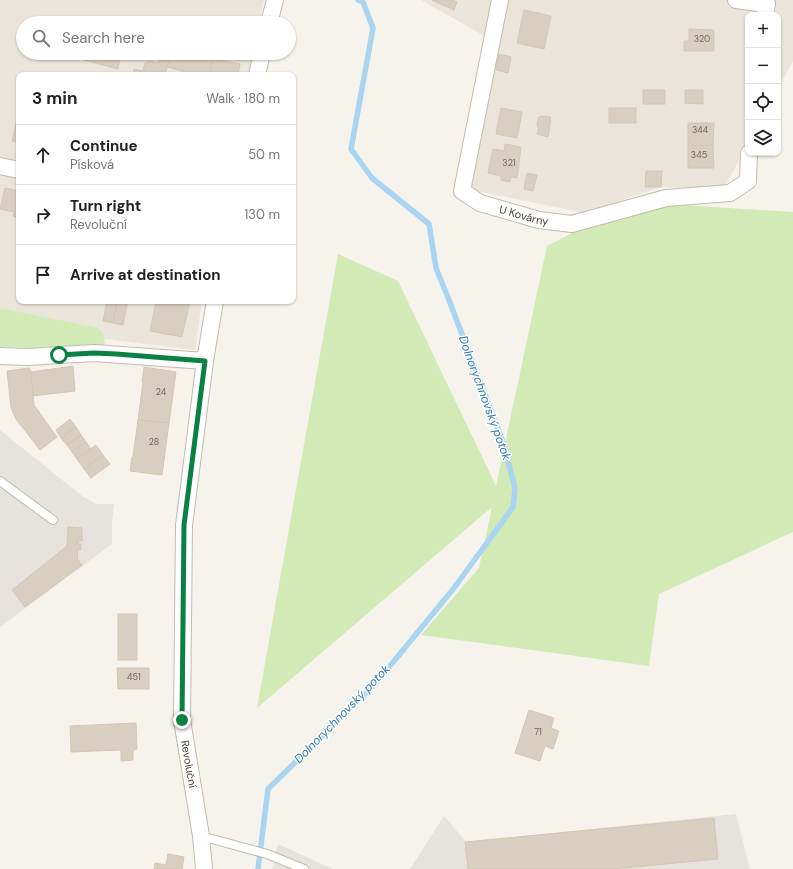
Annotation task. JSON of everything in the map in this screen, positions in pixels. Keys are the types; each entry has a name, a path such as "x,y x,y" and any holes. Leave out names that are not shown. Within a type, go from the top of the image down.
{"street":[{"path":"271,16 275,0"},
{"name":"U Kovárny","path":"500,0 462,191 480,203 539,220 572,224 666,198 730,192 748,181 749,156"},
{"path":"736,0 767,4 766,12"},
{"path":"257,72 258,60"},
{"path":"0,166 16,169"},
{"name":"Revoluční","path":"204,869 202,836 182,720 184,525 205,361 214,304"},
{"path":"0,356 28,357 94,353 205,361"}],"lane":[{"path":"0,481 53,520"},
{"path":"202,836 267,854 304,869"}],"shaded area":[{"path":"0,0 264,0 261,16 16,16 16,60 252,60 250,72 16,72 16,304 202,304 195,350 96,338 0,308"},
{"path":"421,0 793,0 793,61 781,83 781,12 745,12 745,150 724,188 661,187 584,213 468,189 495,42"},
{"path":"0,430 82,496 96,504 114,504 112,544 0,627"},
{"path":"736,814 750,869 410,869 444,816 466,842"},
{"path":"278,844 333,869 272,869"}],"green space":[{"path":"666,204 793,212 793,532 659,594 649,666 421,635 479,568 492,507 257,708 338,254 398,281 496,486 547,246 578,230"},
{"path":"0,308 98,328 104,337 104,347 0,347"}],"building":[{"path":"432,0 452,0 457,2 454,10"},
{"path":"524,10 551,16 544,49 517,43"},
{"path":"689,29 714,30 714,51 684,51 684,41 689,41"},
{"path":"499,54 511,57 508,73 496,70"},
{"path":"84,60 120,60 118,69"},
{"path":"159,60 169,60 166,72 134,72 134,69 143,71 145,63 149,61 158,63"},
{"path":"169,60 213,60 210,72 185,72 167,67"},
{"path":"213,60 240,64 239,72 210,72"},
{"path":"643,90 665,90 665,104 643,104"},
{"path":"685,90 703,90 703,104 685,103"},
{"path":"501,108 522,112 517,138 496,134"},
{"path":"609,108 636,108 636,123 609,123"},
{"path":"539,117 551,117 548,137 537,134 539,129 537,125"},
{"path":"16,123 16,142 12,141"},
{"path":"688,123 714,123 713,145 688,146"},
{"path":"505,144 521,147 517,178 511,177 510,182 501,180 501,176 488,173 493,149 504,151"},
{"path":"713,145 714,168 688,168 688,146"},
{"path":"646,171 662,171 661,187 645,187"},
{"path":"527,173 537,175 533,191 524,189"},
{"path":"5,188 16,190 16,217 13,216 14,212 0,209"},
{"path":"106,304 117,304 113,323 103,321"},
{"path":"117,304 127,304 123,325 113,323"},
{"path":"155,304 189,304 182,337 150,331"},
{"path":"73,366 75,391 32,396 31,372"},
{"path":"144,367 176,372 169,423 138,420"},
{"path":"29,368 31,372 34,405 57,437 40,450 16,419 11,408 7,371"},
{"path":"70,419 76,427 61,438 56,430"},
{"path":"138,420 169,423 162,475 130,471"},
{"path":"76,427 81,435 67,445 61,438"},
{"path":"81,435 86,442 72,452 67,445"},
{"path":"86,442 91,449 77,459 72,452"},
{"path":"96,445 103,455 84,469 77,459"},
{"path":"103,455 110,464 91,478 84,469"},
{"path":"68,527 82,528 82,541 78,541 78,544 81,544 81,550 78,550 77,559 82,565 25,607 12,590 67,546"},
{"path":"118,614 137,614 137,660 118,660"},
{"path":"117,668 149,668 149,689 118,689"},
{"path":"529,710 554,718 551,728 559,731 553,749 545,746 540,761 515,753"},
{"path":"136,723 137,749 133,750 133,760 121,761 121,750 71,752 70,726"},
{"path":"714,818 718,859 613,869 468,869 465,842"},
{"path":"168,854 184,857 182,869 154,869 155,863 166,865"}],"waterway":[{"name":"Dolnorychnovský potok","path":"258,869 268,789 376,683 454,588 513,507 515,489 503,442 436,268 429,224 372,178 351,149 373,28 363,2 358,0"}],"route":[{"path":"59,355 94,353 205,361 184,525 182,720"}]}
